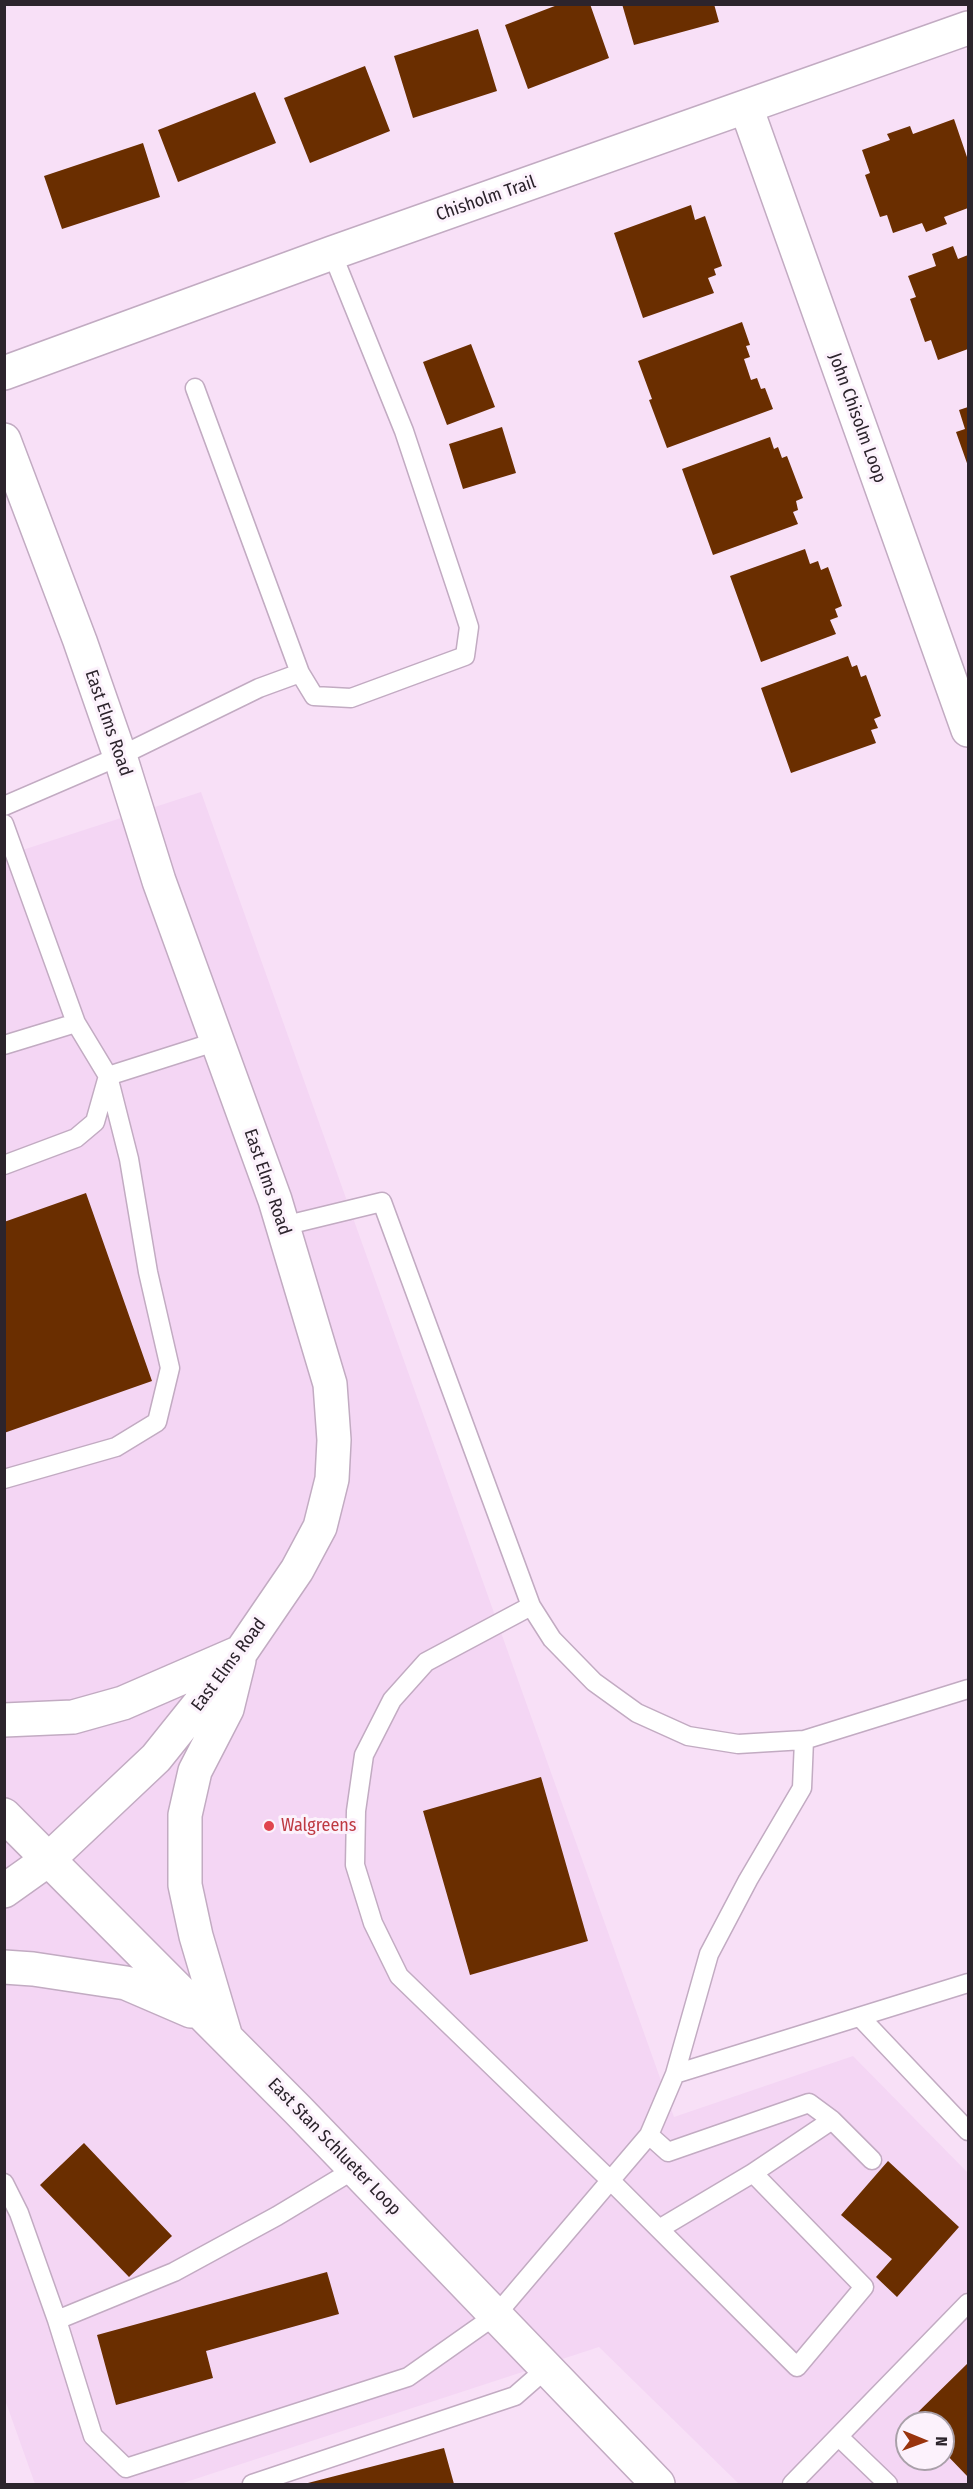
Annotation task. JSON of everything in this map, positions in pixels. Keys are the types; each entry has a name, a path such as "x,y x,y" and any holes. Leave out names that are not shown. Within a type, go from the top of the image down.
{"main road":[{"name":"Chisholm Trail","path":"4,373 332,253 969,28"},
{"name":"John Chisolm Loop","path":"746,107 969,730"},
{"name":"East Elms Road","path":"4,440 120,756 159,881 283,1226 330,1384 334,1440 332,1479 320,1527 297,1570 241,1652 156,1758 49,1859 4,1891"},
{"path":"4,1720 73,1717 123,1703 241,1652"},
{"path":"217,2028 185,1885 185,1815 195,1771 227,1709 241,1652"},
{"name":"East Stan Schlueter Loop","path":"4,1815 355,2169 658,2484"},
{"path":"4,1967 126,1983 217,2028"}],"lane":[{"path":"195,388 300,673 314,696 351,698 465,656 469,627 404,431 332,253"},
{"path":"4,806 120,756 259,688 300,673"},
{"path":"4,824 76,1023 108,1076 129,1159 148,1272 170,1368 157,1422 116,1447 4,1479"},
{"path":"4,1045 76,1023"},
{"path":"108,1076 218,1041"},
{"path":"4,1165 76,1138 95,1122 108,1076"},
{"path":"283,1226 382,1202 531,1606 552,1639 594,1682 637,1713 688,1736 738,1744 804,1740 969,1689"},
{"path":"531,1606 426,1662 392,1700 364,1755 356,1811 355,1865 373,1923 399,1976 797,2367 864,2288 753,2173"},
{"path":"4,2183 20,2213 57,2320 93,2436 126,2468 408,2377 496,2315 649,2135 675,2074 709,1954 748,1880 802,1788 804,1740"},
{"path":"675,2074 969,1983"},
{"path":"860,2017 969,2131"},
{"path":"649,2135 668,2152 809,2103 832,2120 872,2160"},
{"path":"659,2229 753,2173 832,2120"},
{"path":"57,2320 174,2272 277,2216 355,2169"},
{"path":"792,2484 969,2303"},
{"path":"252,2484 515,2396 546,2368"},
{"path":"839,2437 888,2484"}],"shaded area":[{"path":"201,792 674,2117 853,2056 968,2173 968,2484 739,2484 599,2347 180,2484 35,2484 4,2397 4,856"}],"building":[{"path":"560,4 590,4 609,58 528,89 505,25"},
{"path":"622,4 714,4 719,22 634,45"},
{"path":"478,29 497,91 413,118 394,56"},
{"path":"365,66 390,131 310,163 284,98"},
{"path":"255,92 276,143 178,182 158,130"},
{"path":"954,119 968,160 968,208 944,217 947,224 926,232 922,223 893,233 887,215 880,217 865,175 870,173 862,150 890,140 887,134 910,126 913,134"},
{"path":"143,143 160,197 62,229 44,176"},
{"path":"691,205 695,220 705,216 722,266 714,269 716,275 708,278 714,293 643,318 614,233"},
{"path":"953,246 958,259 968,255 968,349 938,360 931,340 925,342 910,299 916,297 908,276 936,266 932,254"},
{"path":"742,322 750,345 746,346 750,357 744,359 751,380 757,378 761,389 765,388 773,409 667,448 649,400 652,399 638,361"},
{"path":"471,344 495,407 447,425 423,362"},
{"path":"968,407 968,466 956,432 965,429 959,410"},
{"path":"502,427 516,473 463,489 449,444"},
{"path":"770,437 774,449 778,447 782,458 787,456 803,498 796,501 798,510 793,512 798,524 713,555 682,469"},
{"path":"805,549 810,564 818,561 821,570 828,567 842,606 835,609 838,617 830,620 836,634 761,662 730,576"},
{"path":"848,656 852,667 857,665 861,677 866,675 881,716 874,719 878,728 871,730 876,743 791,773 761,688"},
{"path":"86,1193 152,1381 4,1433 4,1222"},
{"path":"541,1777 588,1941 470,1975 423,1811"},
{"path":"84,2143 172,2236 129,2277 40,2185"},
{"path":"888,2161 959,2227 897,2297 876,2277 892,2259 841,2215"},
{"path":"327,2272 339,2314 206,2351 213,2378 116,2405 97,2335"},
{"path":"968,2363 968,2477 955,2463 955,2411 919,2411"},
{"path":"444,2448 454,2484 304,2484"}],"place":[{"name":"Walgreens","path":"269,1826"}]}
